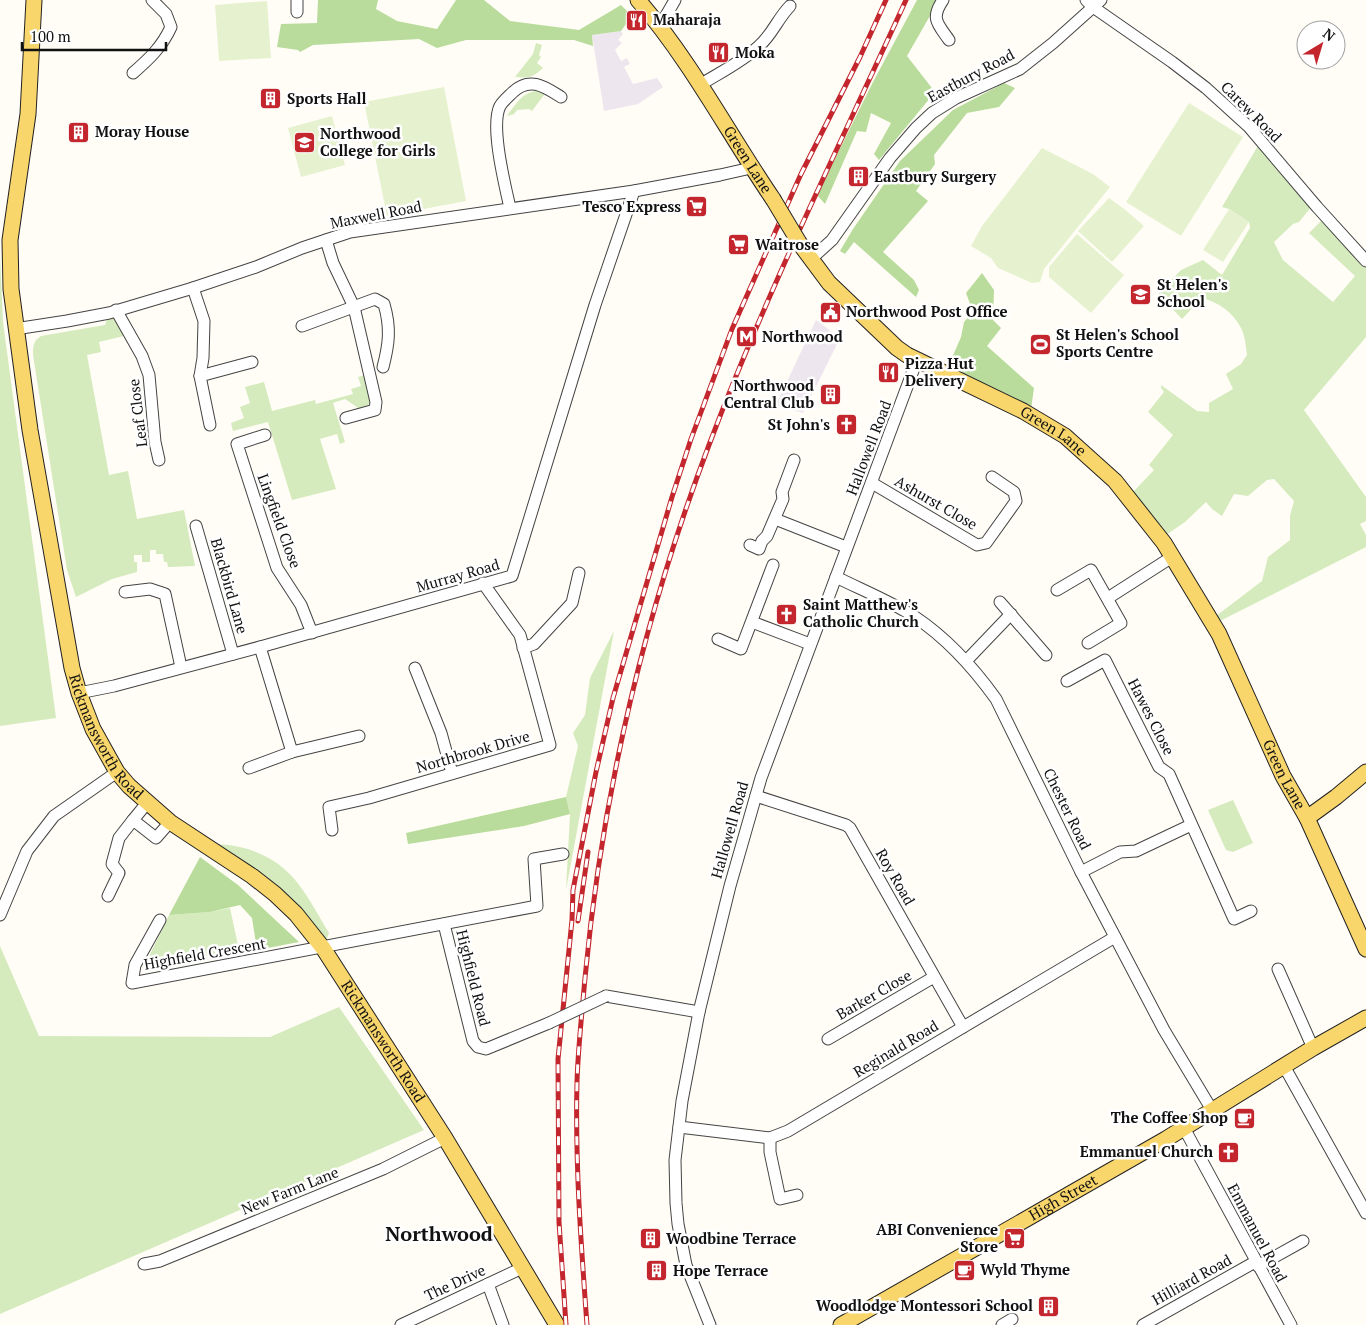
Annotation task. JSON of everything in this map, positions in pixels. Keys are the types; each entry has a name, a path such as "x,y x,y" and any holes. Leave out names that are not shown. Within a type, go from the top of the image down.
{"main road":[{"name":"Rickmansworth Road","path":"34,0 28,114 10,240 11,289 30,430 72,668 79,693 93,729 116,772 147,803 170,822 252,876 296,914 323,948 445,1138 557,1325"},
{"name":"Green Lane","path":"638,0 660,26 700,84 800,244 829,283 879,332 907,355 1023,411 1065,436 1115,481 1164,543 1219,634 1283,776 1307,818 1366,949"},
{"path":"1307,818 1366,772"},
{"name":"High Street","path":"841,1325 1184,1128 1313,1048 1366,1018"}],"street":[{"path":"133,73 152,57 165,40 171,27 166,14 152,0"},
{"path":"297,12 298,0"},
{"path":"660,26 675,0"},
{"path":"942,0 936,10 936,19 949,40"},
{"name":"Eastbury Road","path":"811,259 832,240 890,158 916,128 932,114 956,98 1020,69 1053,43 1093,2"},
{"name":"Carew Road","path":"1093,2 1206,88 1249,127 1366,261"},
{"path":"700,84 760,46 773,30 782,14 790,6"},
{"path":"510,208 498,141 497,119 500,106 516,89 528,84 539,84 561,97"},
{"name":"Maxwell Road","path":"15,329 67,321 116,310 193,288 350,232 634,191 751,168"},
{"name":"Murray Road","path":"79,693 114,686 260,647 512,576 596,305 634,191"},
{"path":"326,240 333,263 354,307 376,402 375,410 346,418"},
{"path":"193,288 204,321 203,358 200,376 210,425"},
{"path":"302,326 375,299 384,304 389,320 389,337 383,368"},
{"name":"Leaf Close","path":"116,310 128,335 142,356 149,375 155,442 159,460"},
{"name":"Hallowell Road","path":"710,1325 686,1265 682,1249 676,1203 675,1175 682,1102 699,1012 730,886 761,778 917,360"},
{"path":"200,376 252,362"},
{"name":"Lingfield Close","path":"265,435 236,444 277,568 301,605 312,632"},
{"path":"750,545 759,549 762,541 767,536 783,499 782,492 794,460"},
{"name":"Ashurst Close","path":"872,484 977,545 982,545 986,543 1016,501 1014,492 992,477"},
{"path":"775,518 846,548"},
{"name":"Blackbird Lane","path":"196,526 232,654"},
{"path":"1108,598 1172,557"},
{"path":"718,639 741,648 773,565"},
{"path":"1057,590 1092,570 1121,623 1088,643"},
{"path":"483,583 520,635 524,648 534,644 572,604 579,573"},
{"name":"Chester Road","path":"836,577 914,617 940,636 967,660 996,699 1115,937 1164,1030 1212,1110"},
{"path":"125,592 150,589 166,594 181,667"},
{"path":"1000,602 1046,655"},
{"path":"967,660 1011,614"},
{"path":"752,622 810,644"},
{"path":"260,647 292,752"},
{"name":"Northbrook Drive","path":"332,830 329,807 369,798 550,745 524,648"},
{"name":"Hawes Close","path":"1067,681 1105,660 1159,767 1169,774 1191,825"},
{"path":"415,668 441,733 452,773"},
{"path":"249,768 292,752 360,736"},
{"path":"0,915 27,851 54,816 116,772"},
{"name":"Roy Road","path":"756,796 846,825 850,828 963,1027"},
{"path":"108,896 119,873 112,864 119,838 147,803"},
{"path":"133,820 156,838 170,822"},
{"path":"1081,872 1120,852 1136,851 1191,825 1234,919 1251,911"},
{"path":"444,924 537,906 534,859 563,854"},
{"name":"Highfield Crescent","path":"160,920 135,965 132,983 323,948"},
{"name":"Highfield Road","path":"323,948 444,924 473,1041 478,1047 486,1049 549,1023 606,996 699,1012"},
{"name":"Reginald Road","path":"770,1138 788,1131 1115,937"},
{"path":"1278,969 1313,1048"},
{"name":"Barker Close","path":"828,1039 934,977"},
{"path":"1284,1066 1366,1213"},
{"path":"679,1127 770,1138 770,1152 780,1199 797,1195"},
{"name":"Emmanuel Road","path":"1184,1128 1290,1325"},
{"name":"New Farm Lane","path":"144,1264 160,1261 383,1169 445,1138"},
{"name":"Hilliard Road","path":"1143,1325 1303,1241"},
{"name":"The Drive","path":"400,1325 424,1320 488,1284 522,1268"},
{"path":"488,1284 502,1325"}],"shaded area":[{"path":"621,31 623,34 618,40 622,43 615,50 621,61 627,58 630,64 624,67 633,84 657,78 663,87 638,104 604,111 592,35"},
{"path":"816,320 840,338 803,413 776,405"}],"green space":[{"path":"318,0 378,0 376,9 397,21 437,29 456,0 484,0 510,21 579,30 621,5 632,16 621,31 592,35 593,46 574,40 466,40 437,48 419,39 313,45 300,52 298,50 277,47 281,24 317,23"},
{"path":"917,0 939,0 907,56 935,92 879,160 874,154 891,123 871,113 866,132 857,131 825,204 817,195 873,82"},
{"path":"267,1 271,58 219,61 215,5"},
{"path":"536,43 542,45 539,55 541,57 537,63 543,68 530,77 515,77 533,54"},
{"path":"1004,83 1015,88 999,107 967,113 934,155 935,164 916,191 928,201 883,252 914,280 919,290 916,297 854,242 845,254 840,251 900,161 953,110"},
{"path":"444,87 466,201 387,216 364,102"},
{"path":"547,91 532,111 529,109 517,110 514,114 507,116 518,101 530,92"},
{"path":"1189,103 1243,137 1181,236 1126,202"},
{"path":"332,116 345,165 301,177 288,128"},
{"path":"1259,144 1312,206 1299,222 1293,224 1274,242 1283,260 1333,302 1355,276 1309,233 1323,219 1366,268 1366,337 1304,410 1366,497 1366,521 1360,524 1366,535 1366,547 1220,621 1216,616 1262,581 1268,557 1290,540 1290,516 1294,501 1274,479 1267,480 1248,496 1234,494 1222,516 1206,502 1185,522 1166,535 1133,492 1154,470 1149,465 1173,435 1148,412 1164,392 1161,385 1197,411 1209,412 1209,403 1233,389 1226,374 1241,364 1247,355 1241,328 1234,317 1224,308 1202,298 1182,319 1158,294 1181,270 1203,260 1222,275 1250,228 1249,222 1229,209 1222,207"},
{"path":"1042,148 1093,174 1110,187 1044,269 1040,282 1032,283 998,268 991,258 971,246 982,226"},
{"path":"1109,198 1144,226 1112,262 1078,231"},
{"path":"1229,209 1249,222 1223,262 1203,250"},
{"path":"1077,234 1124,275 1091,313 1049,277 1049,267"},
{"path":"0,255 3,322 56,718 0,726"},
{"path":"982,273 994,290 993,320 1001,328 987,346 1034,388 1031,409 948,367 961,337 964,322 973,312 966,293"},
{"path":"116,310 128,335 99,342 101,352 87,355 109,475 128,471 137,519 184,510 195,566 168,567 167,562 164,562 163,554 156,554 156,550 150,550 150,562 142,562 142,555 134,555 134,562 137,562 137,572 112,579 76,597 67,570 33,346 41,336 105,325 109,313"},
{"path":"365,375 371,401 366,408 361,410 345,399 333,403 345,442 340,444 337,434 320,439 336,489 292,500 268,422 233,431 231,423 244,418 240,407 250,403 245,387 264,382 272,411 315,400 316,404 353,394 351,389 361,386 358,377"},
{"path":"614,631 566,890 570,814 566,797 578,746 573,733 585,715 590,678"},
{"path":"566,797 570,814 524,826 408,844 406,833"},
{"path":"1233,800 1253,843 1233,852 1226,850 1208,810"},
{"path":"201,843 244,848 274,861 286,870 296,880 329,933 323,948 296,914"},
{"path":"200,857 238,885 299,942 257,950 252,918 240,905 210,912 169,915"},
{"path":"230,908 239,950 143,969 169,915 210,912"},
{"path":"0,946 39,1036 270,1037 339,1007 424,1130 0,1314"}],"railway":[{"path":"566,1325 559,1222 558,1059 572,920 573,890 596,772 613,698 672,497 691,439 732,329 801,174 860,57 886,0"},
{"path":"587,1325 578,1173 578,1056 585,978 602,842 629,707 665,575 686,510 731,388 779,276 906,0"},
{"path":"578,921 588,852"}],"place":[{"name":"Maharaja","path":"637,20"},
{"name":"Moka","path":"719,53"},
{"name":"Sports Hall","path":"271,99"},
{"name":"Moray House","path":"79,132"},
{"name":"Northwood College for Girls","path":"304,143"},
{"name":"Eastbury Surgery","path":"858,177"},
{"name":"Tesco Express","path":"697,207"},
{"name":"Waitrose","path":"739,245"},
{"name":"St Helen's School","path":"1141,294"},
{"name":"Northwood Post Office","path":"830,312"},
{"name":"Northwood","path":"746,337"},
{"name":"St Helen's School Sports Centre","path":"1040,344"},
{"name":"Pizza Hut Delivery","path":"889,373"},
{"name":"Northwood Central Club","path":"830,395"},
{"name":"St John's","path":"846,425"},
{"name":"Saint Matthew's Catholic Church","path":"787,614"},
{"name":"The Coffee Shop","path":"1244,1118"},
{"name":"Emmanuel Church","path":"1229,1152"},
{"name":"Woodbine Terrace","path":"650,1239"},
{"name":"ABI Convenience Store","path":"1014,1239"},
{"name":"Wyld Thyme","path":"964,1270"},
{"name":"Hope Terrace","path":"657,1271"},
{"name":"Woodlodge Montessori School","path":"1049,1306"}],"district":[{"name":"Northwood","path":"439,1234"}]}
